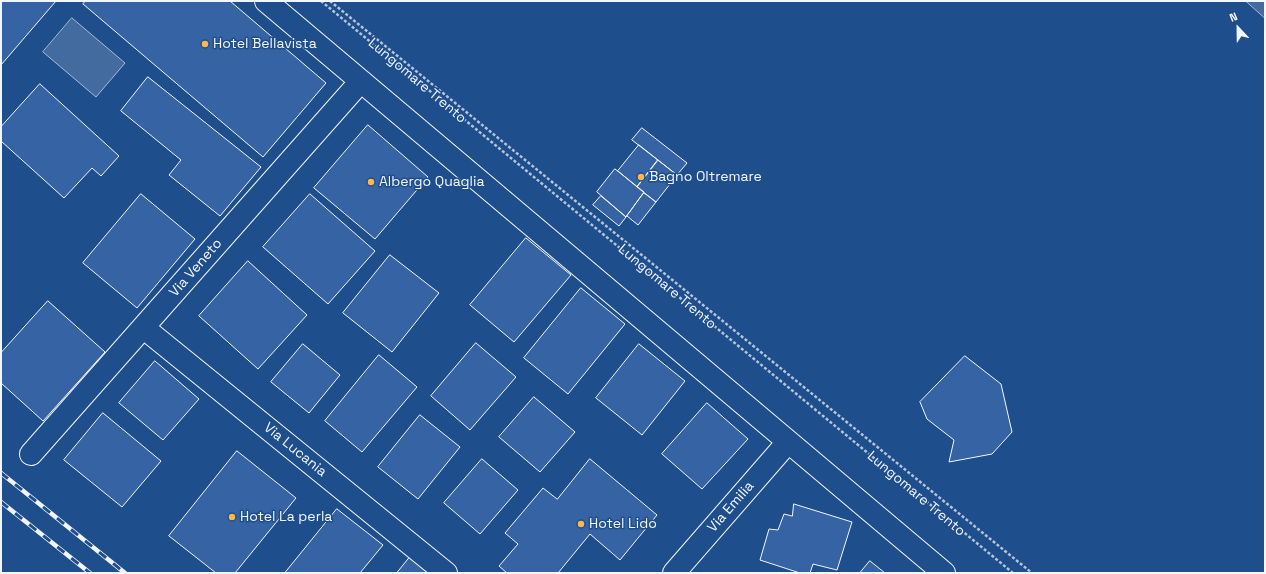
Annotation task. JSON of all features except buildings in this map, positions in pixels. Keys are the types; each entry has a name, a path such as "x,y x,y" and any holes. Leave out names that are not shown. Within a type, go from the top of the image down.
{"street":[{"path":"266,1 944,573"},
{"name":"Via Veneto","path":"31,454 361,81"},
{"name":"Via Lucania","path":"144,328 446,573"},
{"name":"Via Emilia","path":"674,573 788,442"}],"path":[{"name":"Lungomare Trento","path":"321,1 1013,573"},
{"path":"330,1 1032,573"}],"water":[{"path":"1246,1 1265,1 1265,18"},
{"path":"72,18 125,63 96,97 43,52"}],"railway":[{"path":"1,473 125,573"},
{"path":"1,502 90,573"}],"place":[{"name":"Hotel Bellavista","path":"205,44"},
{"name":"Bagno Oltremare","path":"641,177"},
{"name":"Albergo Quaglia","path":"371,182"},
{"name":"Hotel La perla","path":"232,517"},
{"name":"Hotel Lido","path":"581,524"}]}
